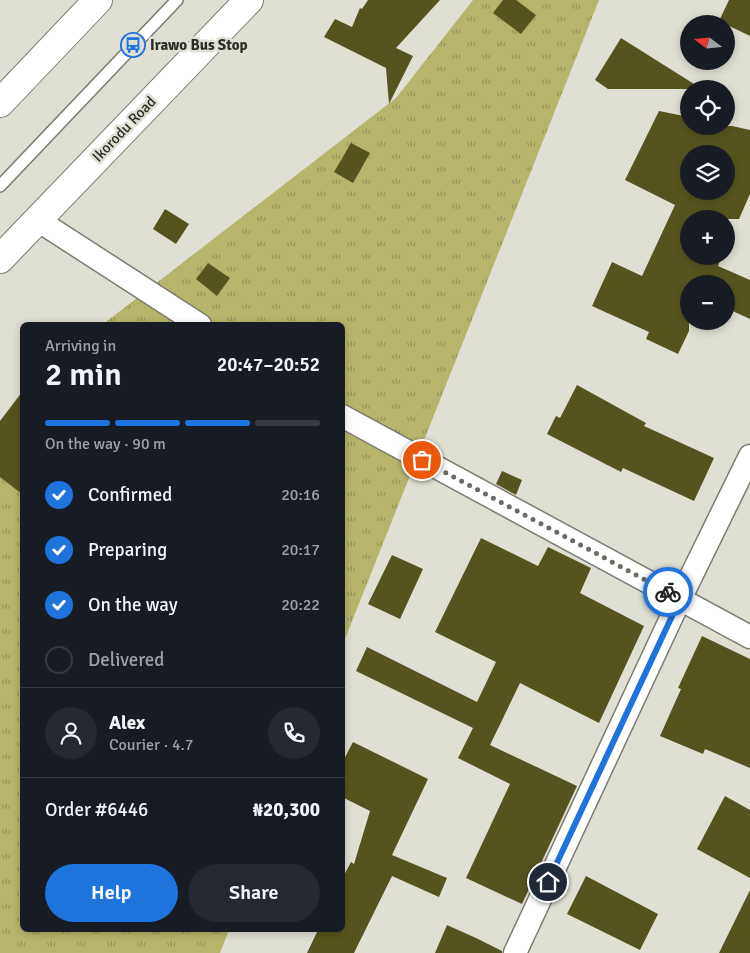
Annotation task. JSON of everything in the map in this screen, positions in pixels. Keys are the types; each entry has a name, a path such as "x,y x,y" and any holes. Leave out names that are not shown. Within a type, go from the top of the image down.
{"highway":[{"path":"0,103 98,0"},
{"name":"Ikorodu Road","path":"0,259 36,219 249,0"}],"street":[{"path":"36,219 195,322"},
{"path":"345,418 750,637"},
{"path":"515,953 680,599 750,456"}],"lane":[{"path":"0,186 177,0"}],"green space":[{"path":"473,0 599,0 345,639 345,322 106,322 396,98"},
{"path":"20,418 20,932 228,932 220,953 0,953 0,443"}],"building":[{"path":"368,0 440,0 396,48 413,56 389,104 386,68 324,37 335,19 352,27 360,8 362,9"},
{"path":"503,0 516,0 536,15 521,34 493,13"},
{"path":"729,0 750,0 750,36 735,29 735,15 722,15"},
{"path":"621,38 688,80 680,80 680,89 608,89 595,80"},
{"path":"659,111 680,115 680,135 735,135 735,127 750,130 750,194 739,219 735,219 735,210 680,210 680,265 718,265 750,280 750,319 735,312 735,275 680,275 680,330 689,331 678,354 646,339 649,332 592,306 612,262 642,276 675,205 625,180"},
{"path":"351,143 370,153 353,183 334,172"},
{"path":"165,209 189,224 176,244 153,229"},
{"path":"208,263 230,278 217,296 196,279"},
{"path":"577,385 646,423 644,426 714,458 694,501 623,468 621,472 547,434 556,416 560,418"},
{"path":"20,395 20,492 0,477 0,421"},
{"path":"502,471 522,480 516,495 496,484"},
{"path":"481,538 538,566 548,547 591,568 580,593 644,626 599,723 520,683 490,745 577,786 522,904 466,878 510,784 458,758 473,728 356,671 367,647 477,702 496,662 435,632"},
{"path":"392,555 423,569 400,619 368,604"},
{"path":"702,636 750,659 750,768 705,749 703,754 660,736 681,689 678,688"},
{"path":"353,742 428,779 392,855 447,878 439,897 392,876 354,953 307,953 317,932 345,932 345,873 351,862 354,864 370,811 345,798 345,757"},
{"path":"725,796 750,810 750,878 697,849"},
{"path":"586,876 658,914 640,950 567,914"},
{"path":"750,890 750,953 719,953"},
{"path":"447,925 502,951 502,953 435,953"}],"way so far":[{"path":"422,460 668,592"}],"place":[{"name":"Irawo Bus Stop","path":"133,45"}],"route":[{"path":"548,882 680,599 668,592"}]}
